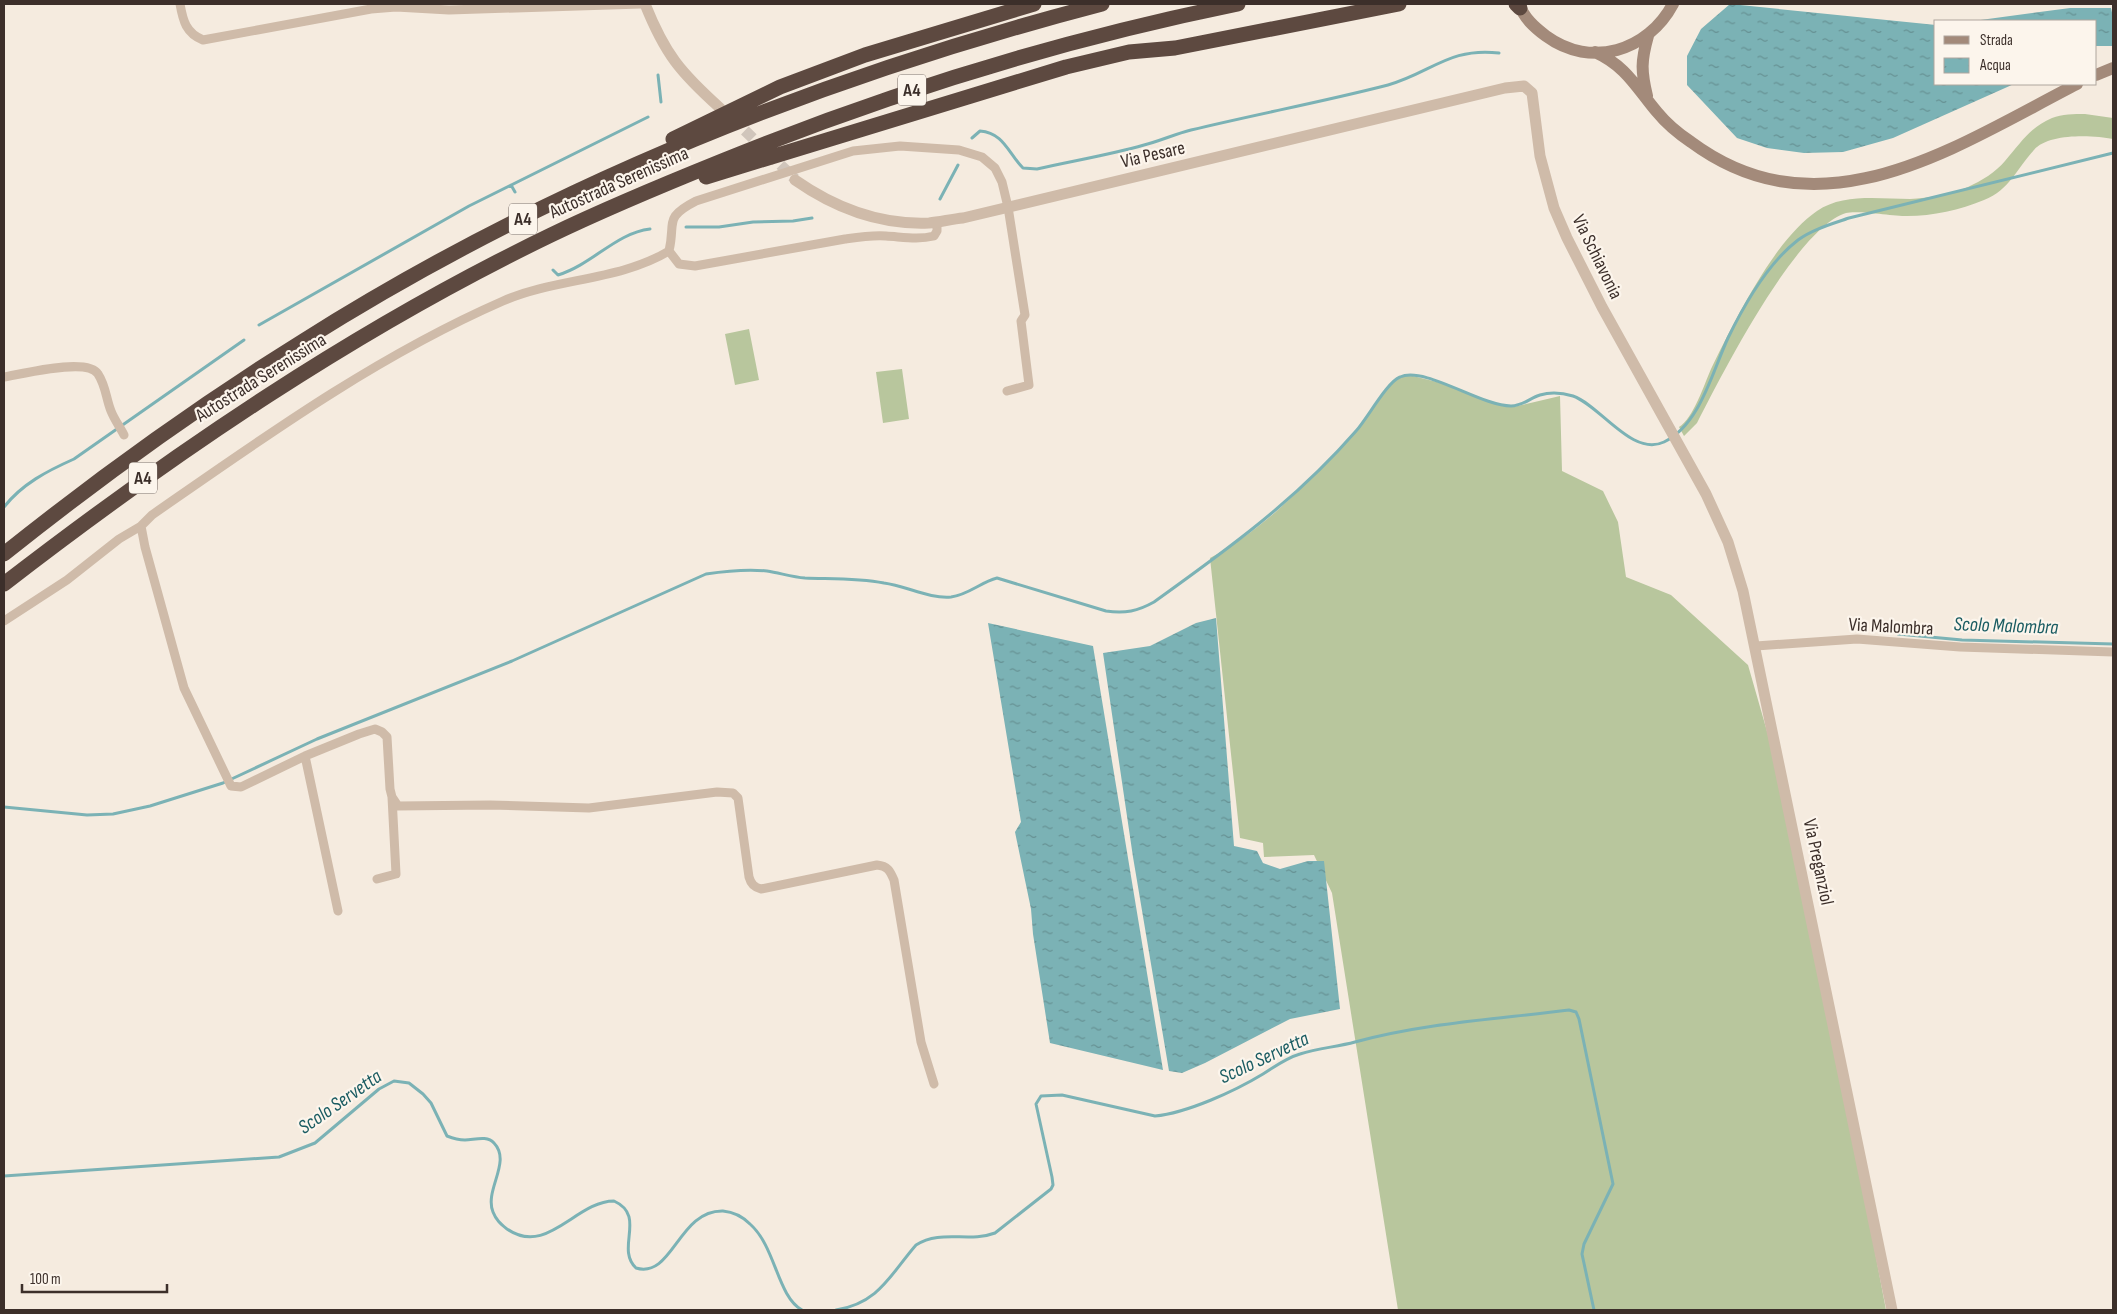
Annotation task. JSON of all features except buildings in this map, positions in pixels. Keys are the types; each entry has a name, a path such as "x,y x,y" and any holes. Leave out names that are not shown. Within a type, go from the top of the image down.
{"highway":[{"path":"550,205 583,181 780,87 865,55 1034,4"},
{"name":"Autostrada Serenissima","path":"4,554 152,443 302,341 455,253 550,205 665,152 790,102 897,64 1026,24 1102,4"},
{"name":"Autostrada Serenissima","path":"4,584 142,480 228,420 372,331 430,298 598,212 788,134 904,93 1119,30 1238,4"},
{"path":"598,212 626,210 701,178 1066,67 1129,52 1175,48 1399,4"}],"main road":[{"path":"1519,5 1536,28 1551,40 1581,51 1596,52 1624,48 1648,36 1658,26 1673,4"},
{"path":"1648,36 1642,56 1641,70 1648,101"},
{"path":"1596,52 1620,66 1658,114 1690,142 1720,161 1751,176 1780,182 1822,184 1867,179 1935,156 2076,85"},
{"path":"2097,75 2113,68"}],"street":[{"path":"180,4 186,29 193,36 203,40 371,9 396,7 449,10 641,4"},
{"path":"645,4 665,49 675,64 690,81 720,108"},
{"name":"Via Pesare","path":"796,180 814,192 846,208 870,217 896,222 936,222 1008,207 1505,88 1524,86"},
{"name":"Via Schiavonia","path":"1524,86 1532,93 1540,156 1546,182 1560,223 1602,307 1671,428"},
{"path":"936,222 937,231 934,236 929,237 868,236 695,266 679,264 669,251 670,223 681,209 696,201 846,153 900,146 958,150 982,157 995,168 1002,182 1008,207 1025,315 1021,321 1030,386 1007,391"},
{"path":"377,879 396,874 387,738 382,732 376,730 359,734 305,756 241,787 234,788 227,779 184,688 145,547 142,526 144,521 318,401 448,327 504,300 528,292 623,269 646,262 669,251"},
{"path":"4,377 69,366 90,368 97,372 100,377 111,411 123,433"},
{"name":"Via Preganziol","path":"1671,428 1728,542 1744,591 1892,1310"},
{"path":"4,621 67,580 119,540 142,526"},
{"name":"Via Malombra","path":"1756,646 1857,639 1960,647 2113,652"},
{"path":"305,756 338,911"},
{"path":"392,797 398,806 409,808 490,805 589,808 727,791 733,793 738,798 749,877 751,883 756,888 761,889 862,867 885,866 890,871 894,880 921,1042 934,1084"}],"green space":[{"path":"2085,114 2113,118 2113,139 2083,136 2060,138 2041,144 2028,157 2007,185 1993,196 1984,200 1966,207 1927,215 1907,216 1851,212 1826,224 1805,246 1783,274 1723,372 1697,423 1684,436 1679,427 1689,417 1720,350 1756,283 1786,241 1801,224 1817,211 1827,205 1850,199 1917,199 1961,190 1973,185 1997,169 2037,126 2060,116"},
{"path":"749,329 759,380 735,385 725,334"},
{"path":"902,369 909,419 883,423 876,372"},
{"path":"1409,375 1449,385 1499,405 1513,407 1560,396 1562,471 1603,491 1618,522 1626,577 1671,595 1748,665 1795,829 1886,1310 1398,1310 1332,893 1314,855 1264,857 1263,843 1240,838 1210,558 1227,549 1272,515 1314,476 1354,433 1387,389 1401,377"}],"water":[{"path":"1730,4 1934,25 1934,85 2012,85 1893,138 1843,152 1804,153 1767,148 1737,138 1687,85 1687,56 1701,29"},
{"path":"2070,8 2111,8 2113,17 2113,46 2097,46 2097,20 1980,20"},
{"path":"1216,618 1234,846 1257,851 1263,863 1280,869 1308,861 1324,861 1340,1009 1290,1019 1182,1073 1169,1071 1133,857 1103,653 1150,646 1196,623"},
{"path":"988,623 1093,646 1163,1070 1050,1043 1033,934 1031,909 1015,832 1021,822"}],"waterway":[{"path":"972,138 980,131 995,136 1005,145 1023,168 1037,169 1131,149 1191,130 1388,85 1453,57 1482,52 1499,53"},
{"path":"658,75 661,102"},
{"path":"259,325 469,206 648,117"},
{"path":"4,807 87,815 113,814 150,806 223,783 317,739 512,661 706,574 759,570 805,578 864,580 943,597 963,594 997,578 1106,611 1125,612 1137,610 1154,602 1235,543 1310,479 1361,425 1389,386 1400,377 1411,375 1424,377 1485,400 1511,406 1519,405 1544,394 1569,395 1584,401 1617,428 1640,443 1652,445 1664,442 1676,434 1696,411 1728,338 1758,284 1787,249 1804,236 1849,218 2113,153"},
{"path":"940,199 958,165"},
{"path":"511,185 515,192"},
{"path":"686,227 719,227 753,222 793,221 812,218"},
{"path":"553,270 558,275 571,270 626,236 650,229"},
{"path":"4,507 27,485 45,473 74,459 244,340"},
{"name":"Scolo Malombra","path":"1898,634 1962,640 2113,644"},
{"name":"Scolo Servetta","path":"836,1310 863,1301 873,1294 891,1277 916,1245 935,1238 975,1237 995,1233 1051,1189 1053,1185 1052,1177 1036,1104 1041,1096 1062,1095 1155,1116 1168,1114 1196,1106 1225,1094 1252,1081 1286,1060 1307,1052 1408,1030 1569,1010 1576,1012 1579,1019 1613,1184 1584,1244 1582,1254 1594,1310"},
{"name":"Scolo Servetta","path":"4,1176 279,1157 315,1143 379,1089 394,1081 409,1083 431,1103 447,1136 462,1140 488,1139 494,1143 499,1151 500,1159 491,1203 496,1217 507,1229 522,1236 535,1236 561,1226 600,1203 614,1201 624,1207 628,1215 630,1224 628,1251 630,1260 636,1268 649,1269 659,1264 668,1255 685,1231 696,1221 708,1214 723,1211 731,1212 744,1219 759,1234 766,1245 787,1294 802,1310"}],"tunnel":[{"path":"733,119 795,179"}]}
